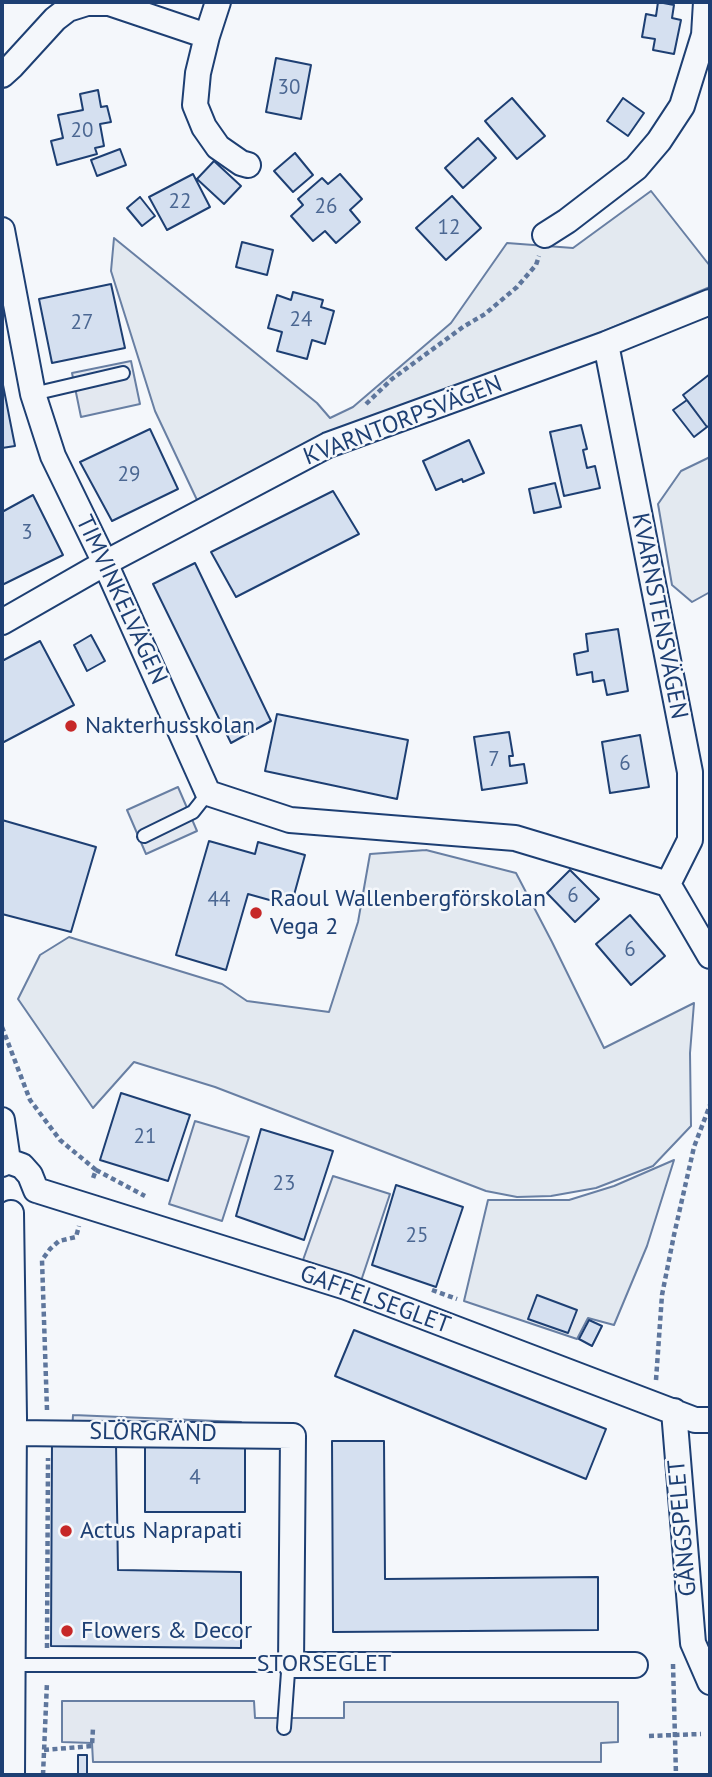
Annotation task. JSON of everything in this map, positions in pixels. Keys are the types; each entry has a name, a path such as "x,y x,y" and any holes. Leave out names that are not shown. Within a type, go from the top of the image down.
{"street":[{"path":"218,2 198,73 195,105 204,127 218,147 241,163 248,164"},
{"path":"545,235 636,169 659,141 682,106 704,35 706,2"},
{"path":"2,75 55,19 68,9 87,3 109,3 207,36"},
{"name":"TIMVINKELVÄGEN","path":"2,230 33,394 53,456 106,563 208,793"},
{"name":"KVARNTORPSVÄGEN","path":"2,622 106,563 328,445 606,344 710,302"},
{"name":"KVARNSTENSVÄGEN","path":"606,344 690,772 690,840 668,884"},
{"path":"208,793 290,820 515,838 668,884 710,956"},
{"path":"2,1120 5,1162 22,1166 30,1175 36,1191 30,1205 22,1211 7,1212 9,1674 12,1775"},
{"name":"GAFFELSEGLET","path":"36,1191 346,1287 695,1420 710,1420"},
{"name":"GÅNGSPELET","path":"674,1411 693,1643 710,1682"},
{"name":"SLÖRGRÄND","path":"10,1423 48,1432 293,1436 291,1665"},
{"name":"STORSEGLET","path":"291,1665 635,1665"}],"lane":[{"path":"33,394 123,373"},
{"path":"144,835 193,812 208,793"},
{"name":"STORSEGLET","path":"9,1674 47,1665 291,1665"},
{"path":"284,1728 288,1672 291,1665"}],"path":[{"path":"362,407 392,379 485,314 517,287 536,265 545,235"},
{"path":"2,1027 30,1100 60,1140 96,1170 76,1237 59,1241 42,1260 48,1432 47,1665 43,1775"},
{"path":"656,1386 661,1307 669,1259 694,1147 710,1105"},
{"path":"673,1682 676,1775"},
{"path":"44,1750 92,1746 93,1728"},
{"path":"649,1736 701,1734"}],"shaded area":[{"path":"651,191 710,266 710,287 532,361 298,449 197,500 155,411 111,271 114,238 317,403 330,418 353,407 451,323 507,243 573,248"},
{"path":"131,361 140,404 81,417 72,373"},
{"path":"710,457 710,592 692,602 672,585 658,504 681,471"},
{"path":"178,787 197,831 146,854 127,810"},
{"path":"426,850 516,873 604,1048 694,1003 690,1053 691,1126 653,1166 596,1188 551,1196 517,1197 486,1191 215,1087 134,1062 93,1108 18,999 40,955 69,937 222,984 247,1001 329,1012 358,922 370,854"},
{"path":"195,1121 249,1137 222,1221 169,1204"},
{"path":"674,1160 647,1246 614,1325 588,1318 577,1339 464,1301 488,1200 569,1200 614,1186"},
{"path":"333,1176 390,1194 361,1281 303,1260"},
{"path":"73,1415 241,1422 240,1435 72,1432"},
{"path":"62,1701 254,1701 255,1718 344,1718 344,1702 618,1702 618,1742 601,1743 601,1762 93,1762 92,1743 62,1742"}],"building":[{"path":"658,2 674,5 672,18 681,20 674,54 653,50 655,39 642,37 646,14 656,16"},
{"path":"276,58 311,65 301,119 266,112"},
{"path":"98,90 101,107 107,106 111,122 100,124 104,146 95,148 97,154 57,165 51,141 63,138 58,115 83,110 80,94"},
{"path":"512,98 545,136 517,159 485,121"},
{"path":"623,98 644,113 628,136 607,121"},
{"path":"478,138 496,158 463,188 445,168"},
{"path":"120,149 126,165 97,176 91,160"},
{"path":"295,153 313,175 293,192 274,171"},
{"path":"214,161 241,186 224,204 197,179"},
{"path":"193,174 210,207 167,230 149,197"},
{"path":"340,174 362,199 350,210 360,222 336,243 325,231 313,241 291,216 303,205 298,199 322,178 328,184"},
{"path":"452,196 481,228 446,260 416,228"},
{"path":"140,197 155,216 142,226 127,208"},
{"path":"242,242 273,250 267,275 236,267"},
{"path":"111,284 125,348 52,363 39,299"},
{"path":"293,292 323,300 321,307 334,311 325,344 312,340 307,359 277,351 282,332 268,328 277,295 291,300"},
{"path":"710,374 710,425 707,427 683,395"},
{"path":"2,380 15,446 2,448"},
{"path":"687,400 707,427 694,437 673,410"},
{"path":"581,425 587,449 583,450 587,468 595,466 600,488 564,496 550,432"},
{"path":"150,429 178,489 112,521 80,462"},
{"path":"469,440 484,473 436,490 423,461"},
{"path":"555,483 561,507 534,513 529,489"},
{"path":"333,491 359,534 236,597 211,552"},
{"path":"33,495 63,555 2,585 2,512"},
{"path":"195,563 271,721 231,743 153,584"},
{"path":"618,629 628,691 607,695 604,680 593,682 592,672 577,675 574,654 588,651 586,634"},
{"path":"91,635 105,661 87,671 74,645"},
{"path":"40,641 74,705 2,743 2,661"},
{"path":"277,714 408,740 397,799 265,771"},
{"path":"509,732 513,756 509,756 510,766 524,764 527,783 482,790 474,737"},
{"path":"640,735 649,787 610,793 602,742"},
{"path":"2,820 96,847 71,932 2,914"},
{"path":"209,841 255,854 258,842 305,855 291,906 248,894 226,970 176,955"},
{"path":"570,870 599,899 575,922 547,893"},
{"path":"630,915 665,956 631,985 596,944"},
{"path":"121,1093 190,1115 168,1181 100,1160"},
{"path":"261,1129 333,1151 304,1240 236,1216"},
{"path":"396,1185 463,1207 436,1287 372,1265"},
{"path":"537,1295 577,1310 568,1333 528,1319"},
{"path":"589,1320 602,1326 592,1346 579,1339"},
{"path":"354,1330 606,1429 586,1479 335,1376"},
{"path":"52,1441 116,1443 118,1570 241,1572 241,1648 51,1646"},
{"path":"332,1441 384,1441 385,1579 598,1577 598,1630 333,1632"},
{"path":"145,1444 245,1445 245,1512 145,1512"},
{"path":"78,1755 87,1755 87,1775 78,1775"}],"place":[{"name":"Nakterhusskolan","path":"71,726"},
{"name":"Raoul Wallenbergförskolan Vega 2","path":"256,913"},
{"name":"Actus Naprapati","path":"66,1531"},
{"name":"Flowers & Decor","path":"67,1631"}]}
